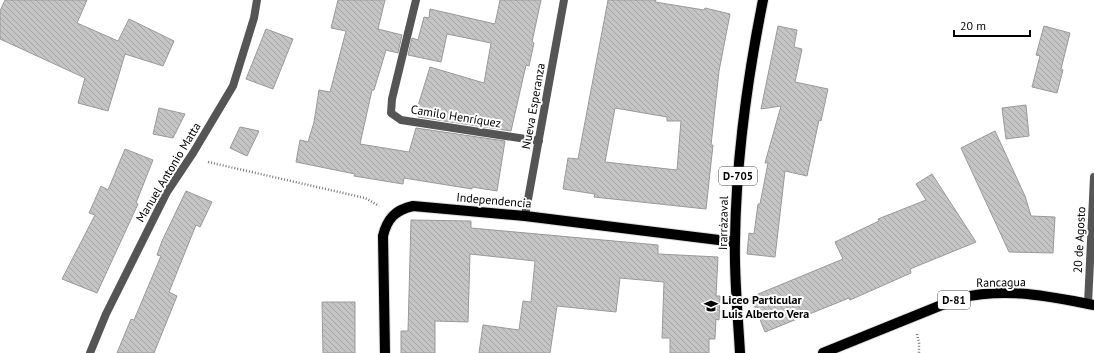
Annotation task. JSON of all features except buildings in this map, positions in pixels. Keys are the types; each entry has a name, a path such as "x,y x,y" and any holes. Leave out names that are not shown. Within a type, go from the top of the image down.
{"main road":[{"name":"Irarrázaval","path":"740,353 735,242 738,176 750,63 763,0"},
{"name":"Independencia","path":"393,215 399,210 413,206 525,216 735,242"},
{"path":"385,353 383,236 388,221 393,215"},
{"name":"Rancagua","path":"823,353 958,298 977,294 1016,292 1091,305"}],"street":[{"name":"Manuel Antonio Matta","path":"90,353 106,314 167,192 193,153 233,86 254,18 257,0"},
{"name":"Camilo Henríquez","path":"416,0 392,99 391,113 401,120 539,141"},
{"name":"Nueva Esperanza","path":"525,216 564,0"},
{"name":"20 de Agosto","path":"1091,305 1094,177"}],"path":[{"path":"193,153 207,162 365,198 393,215"}],"place":[{"name":"Liceo Particular Luis Alberto Vera","path":"711,306"}]}
